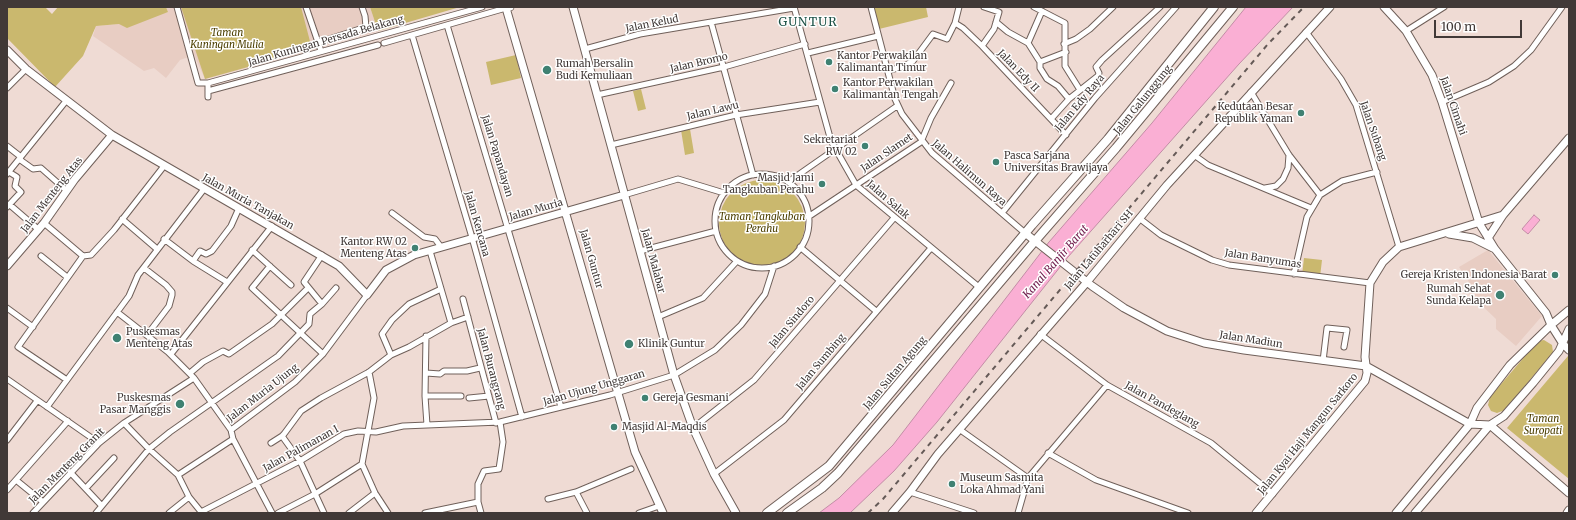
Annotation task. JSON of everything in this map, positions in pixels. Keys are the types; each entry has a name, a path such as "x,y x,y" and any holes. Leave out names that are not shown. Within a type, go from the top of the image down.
{"main road":[{"name":"Jalan Galunggung","path":"1025,233 1139,100 1214,7"},
{"name":"Jalan Galunggung","path":"1036,242 1233,7"},
{"path":"1139,100 1149,108"},
{"name":"Jalan Sultan Agung","path":"767,513 829,466 970,301 1025,233"},
{"path":"787,513 822,488 838,473 1036,242"},
{"path":"970,301 978,308"}],"street":[{"name":"Jalan Kuningan Persada Belakang","path":"177,7 198,83 208,83 482,7"},
{"path":"306,7 317,43 321,51"},
{"path":"362,7 365,16 366,39"},
{"name":"Jalan Malabar","path":"573,7 587,49 610,145 674,375 693,428 714,474 736,513"},
{"name":"Jalan Halimun Raya","path":"871,7 897,106 921,142 1025,233"},
{"path":"888,71 904,66 913,61 933,34 947,39 955,23 959,7"},
{"path":"982,46 994,29 1000,10 984,7"},
{"path":"1034,7 1065,23 1064,44 1066,52 1064,62 1067,71 1080,90"},
{"path":"1064,44 1076,39 1090,29 1113,7"},
{"path":"1052,119 1069,98 1099,75 1096,67 1102,60 1160,7 1169,14"},
{"name":"Jalan Edy Raya","path":"1002,213 1095,98 1176,7"},
{"name":"Jalan Latuharhari SH","path":"892,513 959,429 1040,334 1087,282 1140,218 1250,92 1330,7"},
{"name":"Jalan Cimahi","path":"1384,7 1406,31 1432,75 1442,102 1479,223 1495,249 1546,313 1551,325 1563,344 1569,350"},
{"path":"1406,31 1444,7"},
{"path":"1442,102 1489,82 1514,66 1531,50 1562,7"},
{"path":"384,43 508,8"},
{"name":"Jalan Guntur","path":"508,8 635,452 656,509 662,513"},
{"name":"Jalan Kelud","path":"587,49 640,34 794,8"},
{"name":"Jalan Salak","path":"794,8 808,53 834,150 856,185 980,288"},
{"path":"1028,43 1042,11"},
{"path":"711,22 753,175"},
{"path":"996,22 1008,32 1028,43 1040,62 1040,68 1047,79 1058,86 1069,98"},
{"name":"Jalan Edy II","path":"955,23 982,46 1066,135"},
{"name":"Jalan Papandayan","path":"447,25 509,228 561,407"},
{"path":"317,43 366,27"},
{"path":"352,32 354,42"},
{"name":"Jalan Subang","path":"1306,32 1341,79 1356,105 1399,247"},
{"name":"Jalan Kencana","path":"412,35 472,237 522,417"},
{"path":"808,53 878,36"},
{"name":"Jalan Bromo","path":"597,95 724,67 805,44"},
{"path":"208,83 208,94 378,45"},
{"name":"Jalan Muria Tanjakan","path":"7,50 26,69 112,135 204,189 322,255 339,266 367,295"},
{"path":"1040,62 1066,52"},
{"path":"7,88 26,69"},
{"name":"Jalan Slamet","path":"808,217 921,142 951,82"},
{"path":"1250,92 1289,156 1320,195"},
{"path":"39,230 8,206 21,192 15,186 17,177 8,173 66,101"},
{"name":"Jalan Lawu","path":"610,145 736,114 820,102"},
{"path":"788,182 897,106"},
{"name":"Jalan Menteng Atas","path":"7,266 39,230 67,191 112,135"},
{"path":"1488,238 1503,216 1569,138"},
{"path":"7,146 33,169 41,168 67,191"},
{"path":"1194,156 1208,165 1311,208"},
{"path":"1264,188 1276,186 1283,179 1288,168 1289,156"},
{"path":"67,380 18,347 67,277 84,256 91,255 164,166"},
{"path":"1294,274 1302,235 1311,208 1320,195 1342,181 1377,172"},
{"path":"753,175 772,175 788,182 802,197 808,217 807,232 800,247 789,259 774,266 759,268 737,261 723,247 716,231 716,210 724,193 739,180 753,175"},
{"name":"Jalan Muria","path":"367,295 391,266 414,255 472,237 509,228 678,179 724,193"},
{"path":"47,407 129,296 138,275 164,239 204,189"},
{"path":"193,261 200,251 206,254 212,251 231,226 239,208"},
{"path":"392,214 424,237 435,239 440,247"},
{"path":"1370,283 1383,262 1399,247 1503,216"},
{"name":"Jalan Sindoro","path":"693,428 754,380 894,218"},
{"name":"Jalan Banyumas","path":"1140,218 1161,235 1212,260 1229,265 1370,283"},
{"path":"122,219 157,249"},
{"path":"44,223 84,256"},
{"path":"171,354 272,226"},
{"path":"640,251 716,231"},
{"name":"Jalan Madiun","path":"1025,233 1087,282 1124,308 1167,331 1204,343 1366,366 1470,424 1490,425"},
{"path":"1445,234 1473,238 1495,249"},
{"path":"164,239 193,261 227,282"},
{"path":"800,247 876,311"},
{"name":"Jalan Sumbing","path":"714,474 784,420 931,248"},
{"path":"252,250 291,285"},
{"path":"430,251 451,323"},
{"path":"322,255 304,281 322,304"},
{"path":"41,256 67,277"},
{"path":"658,317 703,298 737,261"},
{"path":"270,266 252,288 323,354"},
{"name":"Jalan Ujung Unggaran","path":"368,432 376,432 403,426 498,422 618,392 674,375 715,350 741,325 765,294 774,266"},
{"path":"144,268 166,285 172,292 169,306 147,335"},
{"name":"Jalan Kyai Haji Mangun Sarkoro","path":"1256,513 1365,381 1367,373 1365,357 1370,283"},
{"path":"190,372 203,362 223,352 229,354 272,324 308,288"},
{"path":"96,513 149,449 170,432 278,356 310,322 310,314 322,304 336,288"},
{"path":"391,355 382,334 392,320 409,304 441,289"},
{"name":"Jalan Muria Ujung","path":"230,430 295,382 323,354 367,295"},
{"path":"463,299 468,317"},
{"path":"7,308 33,327"},
{"path":"1396,513 1470,424 1477,408 1501,377 1551,325 1569,310"},
{"path":"117,312 171,354 190,372 230,430 255,484 272,513"},
{"name":"Jalan Burangrang","path":"282,436 301,411 369,372 391,355 451,323 468,317 480,368 503,442 500,468 484,472 478,484 478,502"},
{"path":"1323,361 1327,328 1347,330 1344,347"},
{"path":"1415,513 1490,425 1504,416 1528,390 1563,344 1569,329"},
{"name":"Jalan Pandeglang","path":"1040,334 1107,385 1211,443 1272,494"},
{"path":"426,336 425,396 427,425"},
{"path":"426,373 440,374 444,371 480,368"},
{"path":"369,372 374,398 362,464 376,493 388,513"},
{"name":"Jalan Menteng Granit","path":"33,513 70,472 99,443 124,422 194,378"},
{"path":"7,379 99,443"},
{"path":"1018,513 1028,478 1107,385"},
{"path":"425,396 461,396"},
{"path":"469,398 489,396"},
{"path":"7,440 37,401"},
{"path":"7,490 68,421"},
{"path":"124,422 149,449 178,475 189,497 202,512"},
{"path":"1490,425 1569,493"},
{"path":"959,429 1028,478"},
{"name":"Jalan Palimanan I","path":"202,512 300,461 344,434 358,431 368,432"},
{"path":"271,443 282,436 300,461 324,513"},
{"path":"178,475 233,439"},
{"path":"1048,453 1096,480 1188,513"},
{"path":"86,488 114,458"},
{"path":"278,513 315,494 362,464"},
{"path":"548,499 576,492 631,468"},
{"path":"70,472 102,505"},
{"path":"16,480 42,502"},
{"path":"576,492 587,513"},
{"path":"910,492 974,513"},
{"path":"349,513 376,493"},
{"path":"169,513 189,497"},
{"path":"425,513 478,502 481,513"},
{"path":"638,513 656,509"}],"shaded area":[{"path":"166,7 370,7 378,31 366,35 353,36 320,48 205,79 194,55 180,60 166,78 154,68 144,71 93,36 96,26 119,24 168,12"},
{"name":"Rumah Sehat Sunda Kelapa","path":"1488,250 1542,316 1516,346 1496,329 1496,319 1475,299 1475,291 1459,267"}],"green space":[{"path":"7,7 45,7 52,14 58,7 166,7 168,12 127,28 119,24 96,26 83,56 55,87 7,38"},
{"name":"Taman Kuningan Mulia","path":"181,7 301,7 312,49 205,79"},
{"path":"370,7 460,7 378,31"},
{"path":"874,7 926,7 928,17 879,29"},
{"path":"516,55 521,78 491,85 486,62"},
{"path":"641,89 646,109 638,111 633,91"},
{"path":"690,129 694,153 685,155 681,130"},
{"name":"Taman Tangkuban Perahu","path":"762,180 778,183 786,187 798,199 802,207 805,223 802,239 798,247 786,259 778,263 762,266 746,263 738,259 726,247 722,239 719,223 722,207 726,199 738,187 746,183"},
{"path":"1304,258 1322,260 1320,277 1302,275"},
{"path":"1544,340 1552,345 1553,352 1505,410 1497,413 1491,411 1488,405 1490,397 1538,341"},
{"name":"Taman Suropati","path":"1569,356 1569,479 1507,428"}],"water":[{"name":"Kanal Banjir Barat","path":"1246,7 1293,7 1239,64 1068,257 937,422 894,471 850,513 819,513 839,498 893,445 1049,242 1152,123"},
{"path":"1534,215 1540,220 1528,234 1522,229"}],"railway":[{"path":"868,513 883,499 1268,44 1304,7"}],"place":[{"name":"Kantor Perwakilan Kalimantan Timur","path":"829,62"},
{"name":"Rumah Bersalin Budi Kemuliaan","path":"547,70"},
{"name":"Kantor Perwakilan Kalimantan Tengah","path":"835,89"},
{"name":"Kedutaan Besar Republik Yaman","path":"1301,113"},
{"name":"Sekretariat RW 02","path":"865,146"},
{"name":"Pasca Sarjana Universitas Brawijaya","path":"996,162"},
{"name":"Masjid Jami Tangkuban Perahu","path":"822,184"},
{"name":"Kantor RW 02 Menteng Atas","path":"415,248"},
{"name":"Gereja Kristen Indonesia Barat","path":"1555,275"},
{"name":"Rumah Sehat Sunda Kelapa","path":"1500,295"},
{"name":"Puskesmas Menteng Atas","path":"117,338"},
{"name":"Klinik Guntur","path":"629,344"},
{"name":"Gereja Gesmani","path":"645,398"},
{"name":"Puskesmas Pasar Manggis","path":"180,404"},
{"name":"Masjid Al-Maqdis","path":"614,427"},
{"name":"Museum Sasmita Loka Ahmad Yani","path":"952,484"}],"district":[{"name":"GUNTUR","path":"808,23"}]}
